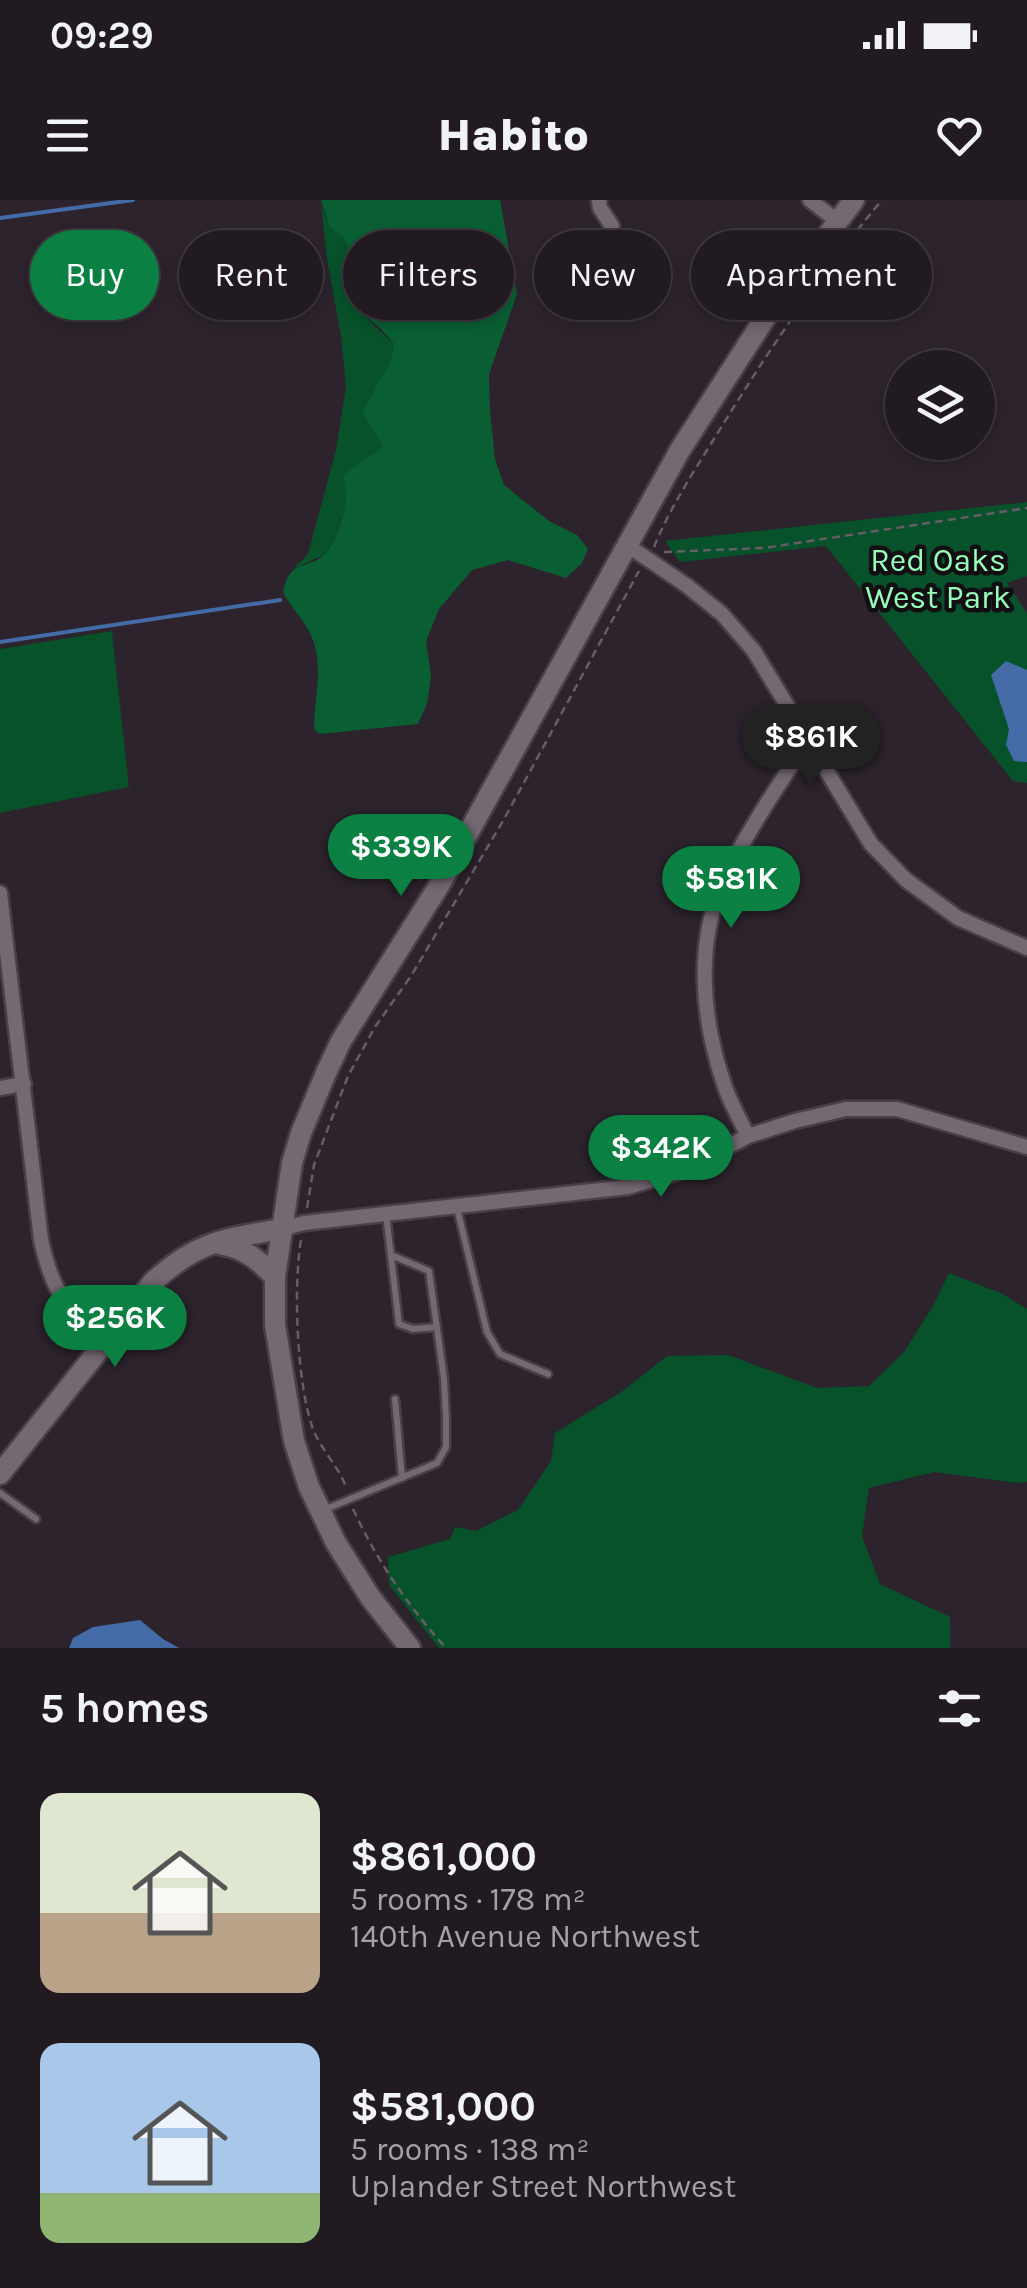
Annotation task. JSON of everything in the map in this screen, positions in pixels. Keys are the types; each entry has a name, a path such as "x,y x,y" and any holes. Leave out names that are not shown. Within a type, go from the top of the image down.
{"street":[{"path":"599,200 612,226"},
{"path":"810,200 837,221"},
{"path":"410,1648 354,1574 320,1512 294,1440 275,1325 275,1278 280,1229 301,1133 326,1072 358,1012 464,841 707,406 765,318 854,200"},
{"path":"626,545 722,614 754,650 871,844 906,880 958,918 1027,948"},
{"path":"748,1136 726,1089 710,1034 704,985 708,932 724,881 761,812 808,740"},
{"path":"0,893 41,1240 48,1270 68,1307 106,1341"},
{"path":"0,1088 24,1084"},
{"path":"0,1474 153,1282 174,1262 212,1242 304,1223 628,1187 682,1171 748,1136 846,1110 898,1108 1027,1147"},
{"path":"212,1242 238,1248 275,1278"}],"lane":[{"path":"457,1207 486,1332 500,1354 548,1374"},
{"path":"386,1214 399,1324 412,1329 436,1327"},
{"path":"320,1512 436,1463 446,1446 444,1378 429,1271 391,1255"},
{"path":"396,1400 402,1478"},
{"path":"0,1493 36,1520"}],"path":[{"path":"882,200 834,261 732,409 654,546 667,553 764,548 1027,508"},
{"path":"446,1648 405,1600 383,1566 342,1477 312,1426 298,1324 299,1252 314,1165 348,1076 496,833 638,573"}],"green space":[{"path":"321,200 500,200 505,230 343,230 343,237 330,228"},
{"path":"321,204 330,228 343,237 343,320 369,320 394,344 391,360 362,412 382,447 343,475 347,503 326,554 293,569 308,554 336,450 346,387"},
{"path":"370,320 508,320 489,374 495,459 504,485 549,521 577,535 588,549 582,563 566,578 508,560 472,570 439,609 426,641 431,676 427,704 418,724 320,734 314,729 316,651 306,626 283,592 290,573 320,558 333,541 346,504 343,475 382,447 362,412 391,360 394,344"},
{"name":"Red Oaks West Park","path":"1027,502 1027,576 1007,583 1027,613 1027,783 1013,781 826,546 680,562 665,541"},
{"path":"112,631 129,787 0,813 0,649"},
{"path":"949,1273 1003,1294 1027,1309 1027,1482 934,1472 869,1488 862,1536 880,1584 950,1617 950,1648 439,1648 389,1585 388,1557 450,1539 455,1527 476,1531 518,1510 551,1461 555,1433 624,1390 667,1356 728,1355 817,1388 869,1386 904,1352"}],"water":[{"path":"1006,661 1027,670 1027,762 1014,761 1006,745 1009,729 991,675"},
{"path":"140,1620 179,1648 69,1648 73,1638 93,1627"}],"waterway":[{"path":"0,218 133,200"},
{"path":"0,642 280,600"}]}
